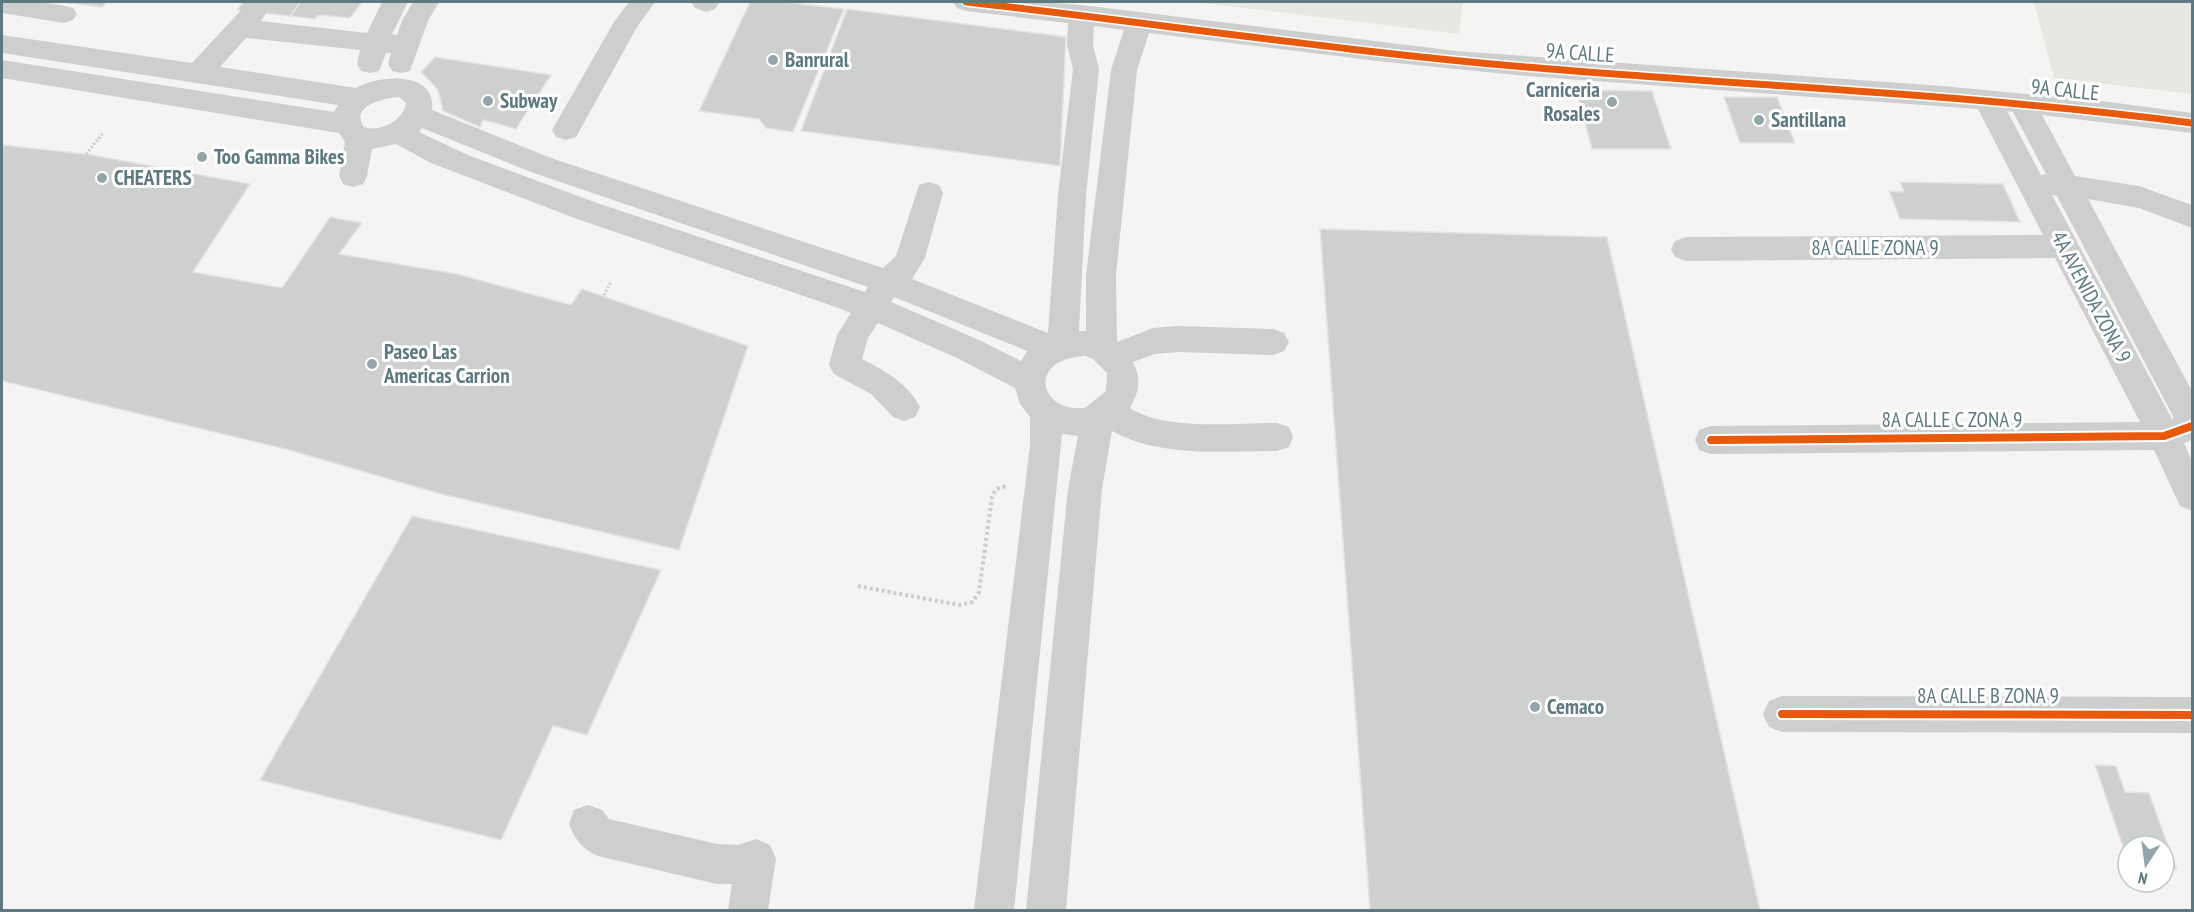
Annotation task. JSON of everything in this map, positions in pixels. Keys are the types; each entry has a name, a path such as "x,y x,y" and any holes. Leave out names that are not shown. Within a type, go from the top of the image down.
{"street":[{"path":"364,95 375,43 395,2"},
{"path":"397,87 406,44 426,2"},
{"path":"566,130 627,22 642,2"},
{"name":"9A CALLE","path":"966,2 1140,21 1391,54 1496,64 1987,100 2193,123"},
{"path":"2,4 68,8 70,28 54,52"},
{"path":"1058,346 1086,69 1080,45 1082,14"},
{"path":"199,73 247,20 375,43 406,44"},
{"path":"1108,353 1101,275 1124,70 1140,21"},
{"path":"2,44 364,95"},
{"path":"2,69 352,130 380,138 408,124 420,107 419,99 407,89 382,88 364,95 351,106 346,115 352,130 353,176"},
{"name":"4A AVENIDA ZONA 9","path":"1987,100 2064,246 2178,431 2193,496"},
{"name":"4A AVENIDA ZONA 9","path":"2022,104 2193,421"},
{"path":"408,124 492,147 888,282 1058,346"},
{"path":"408,124 419,145 551,198 819,287 871,307 979,352 1028,380"},
{"path":"2031,183 2108,189 2139,195 2193,217"},
{"path":"904,407 882,385 845,365 854,335 871,307 888,282 904,268 910,258 929,193"},
{"name":"8A CALLE ZONA 9","path":"1686,249 2064,246"},
{"path":"1108,353 1153,341 1178,339 1273,342"},
{"path":"1077,343 1108,353 1121,367 1123,390 1118,402 1104,414 1085,422 1071,422 1046,413 1035,404 1028,380 1032,368 1040,357 1058,346 1077,343"},
{"path":"994,910 1043,487 1046,413"},
{"path":"1104,414 1152,432 1176,435 1278,437"},
{"path":"1046,910 1085,489 1104,414"},
{"name":"8A CALLE C ZONA 9","path":"1711,440 2178,431"},
{"name":"8A CALLE B ZONA 9","path":"1782,714 2193,715"},
{"path":"588,824 598,836 717,864 738,865 756,859 748,910"}],"path":[{"path":"86,154 104,133"},
{"path":"604,295 611,282"},
{"path":"858,586 959,605 972,602 978,592 992,497 996,489"}],"shaded area":[{"path":"1195,2 1463,2 1459,34"},
{"path":"2034,2 2192,2 2192,94 2054,78"}],"building":[{"path":"61,2 107,2 102,7"},
{"path":"243,2 301,2 290,16 237,10"},
{"path":"301,2 362,2 350,18 318,15 315,19 290,16"},
{"name":"Banrural","path":"750,2 784,2 844,9 793,132 766,128 759,119 699,111"},
{"path":"847,9 1066,37 1060,166 801,131"},
{"name":"Subway","path":"435,57 551,75 516,129 483,120 480,127 443,111 438,90 421,72"},
{"path":"1576,90 1652,91 1671,149 1592,149"},
{"name":"Santillana","path":"1724,97 1777,97 1795,143 1740,143"},
{"name":"Paseo Las Americas Carrion","path":"2,145 86,154 250,184 193,272 282,288 330,217 362,223 339,254 457,274 571,305 582,289 748,346 679,550 437,493 289,450 2,381"},
{"path":"1900,182 2003,184 2020,222 1900,219 1889,191 1904,192"},
{"name":"Cemaco","path":"1320,229 1607,237 1760,910 1370,910"},
{"path":"412,516 661,570 587,735 553,726 501,840 260,780"},
{"path":"2095,765 2116,766 2125,792 2149,793 2164,834 2119,834"}],"cycle path":[{"path":"966,2 1316,45 1526,67 1943,96 2026,103 2192,123"},
{"path":"1711,440 2164,436 2192,426"},
{"path":"1782,714 2192,715"}],"place":[{"name":"Banrural","path":"773,60"},
{"name":"Subway","path":"488,101"},
{"name":"Carniceria Rosales","path":"1612,102"},
{"name":"Santillana","path":"1759,120"},
{"name":"Too Gamma Bikes","path":"202,157"},
{"name":"CHEATERS","path":"102,178"},
{"name":"Paseo Las Americas Carrion","path":"372,364"},
{"name":"Cemaco","path":"1535,707"}]}
